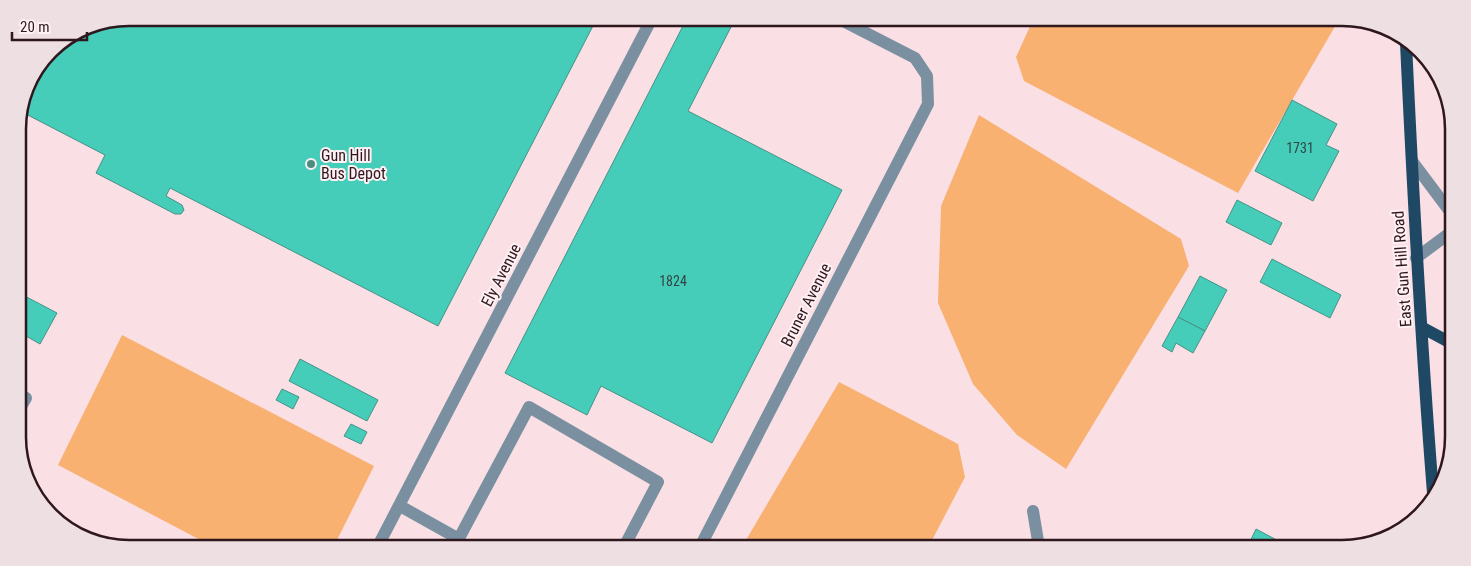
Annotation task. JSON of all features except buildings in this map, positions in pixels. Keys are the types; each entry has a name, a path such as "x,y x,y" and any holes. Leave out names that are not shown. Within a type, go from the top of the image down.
{"main road":[{"name":"East Gun Hill Road","path":"1406,49 1416,258 1423,328 1426,408 1433,484"},
{"path":"1423,328 1445,340"}],"street":[{"name":"Ely Avenue","path":"381,540 648,26"},
{"name":"Bruner Avenue","path":"704,540 928,104 927,76 915,58 853,26"},
{"path":"1412,161 1445,205"},
{"path":"1416,258 1445,236"},
{"path":"458,540 529,408 658,482 628,540"},
{"path":"400,506 455,540"},
{"path":"1033,511 1038,540"}],"shaded area":[{"path":"1030,26 1335,26 1238,193 1024,81 1016,57"},
{"path":"979,115 1181,239 1189,266 1066,469 1017,435 973,384 938,303 941,206"},
{"path":"122,335 374,466 337,540 200,540 58,465"},
{"path":"839,382 958,444 965,477 932,540 746,540"}],"place":[{"name":"Gun Hill Bus Depot","path":"311,164"}]}
